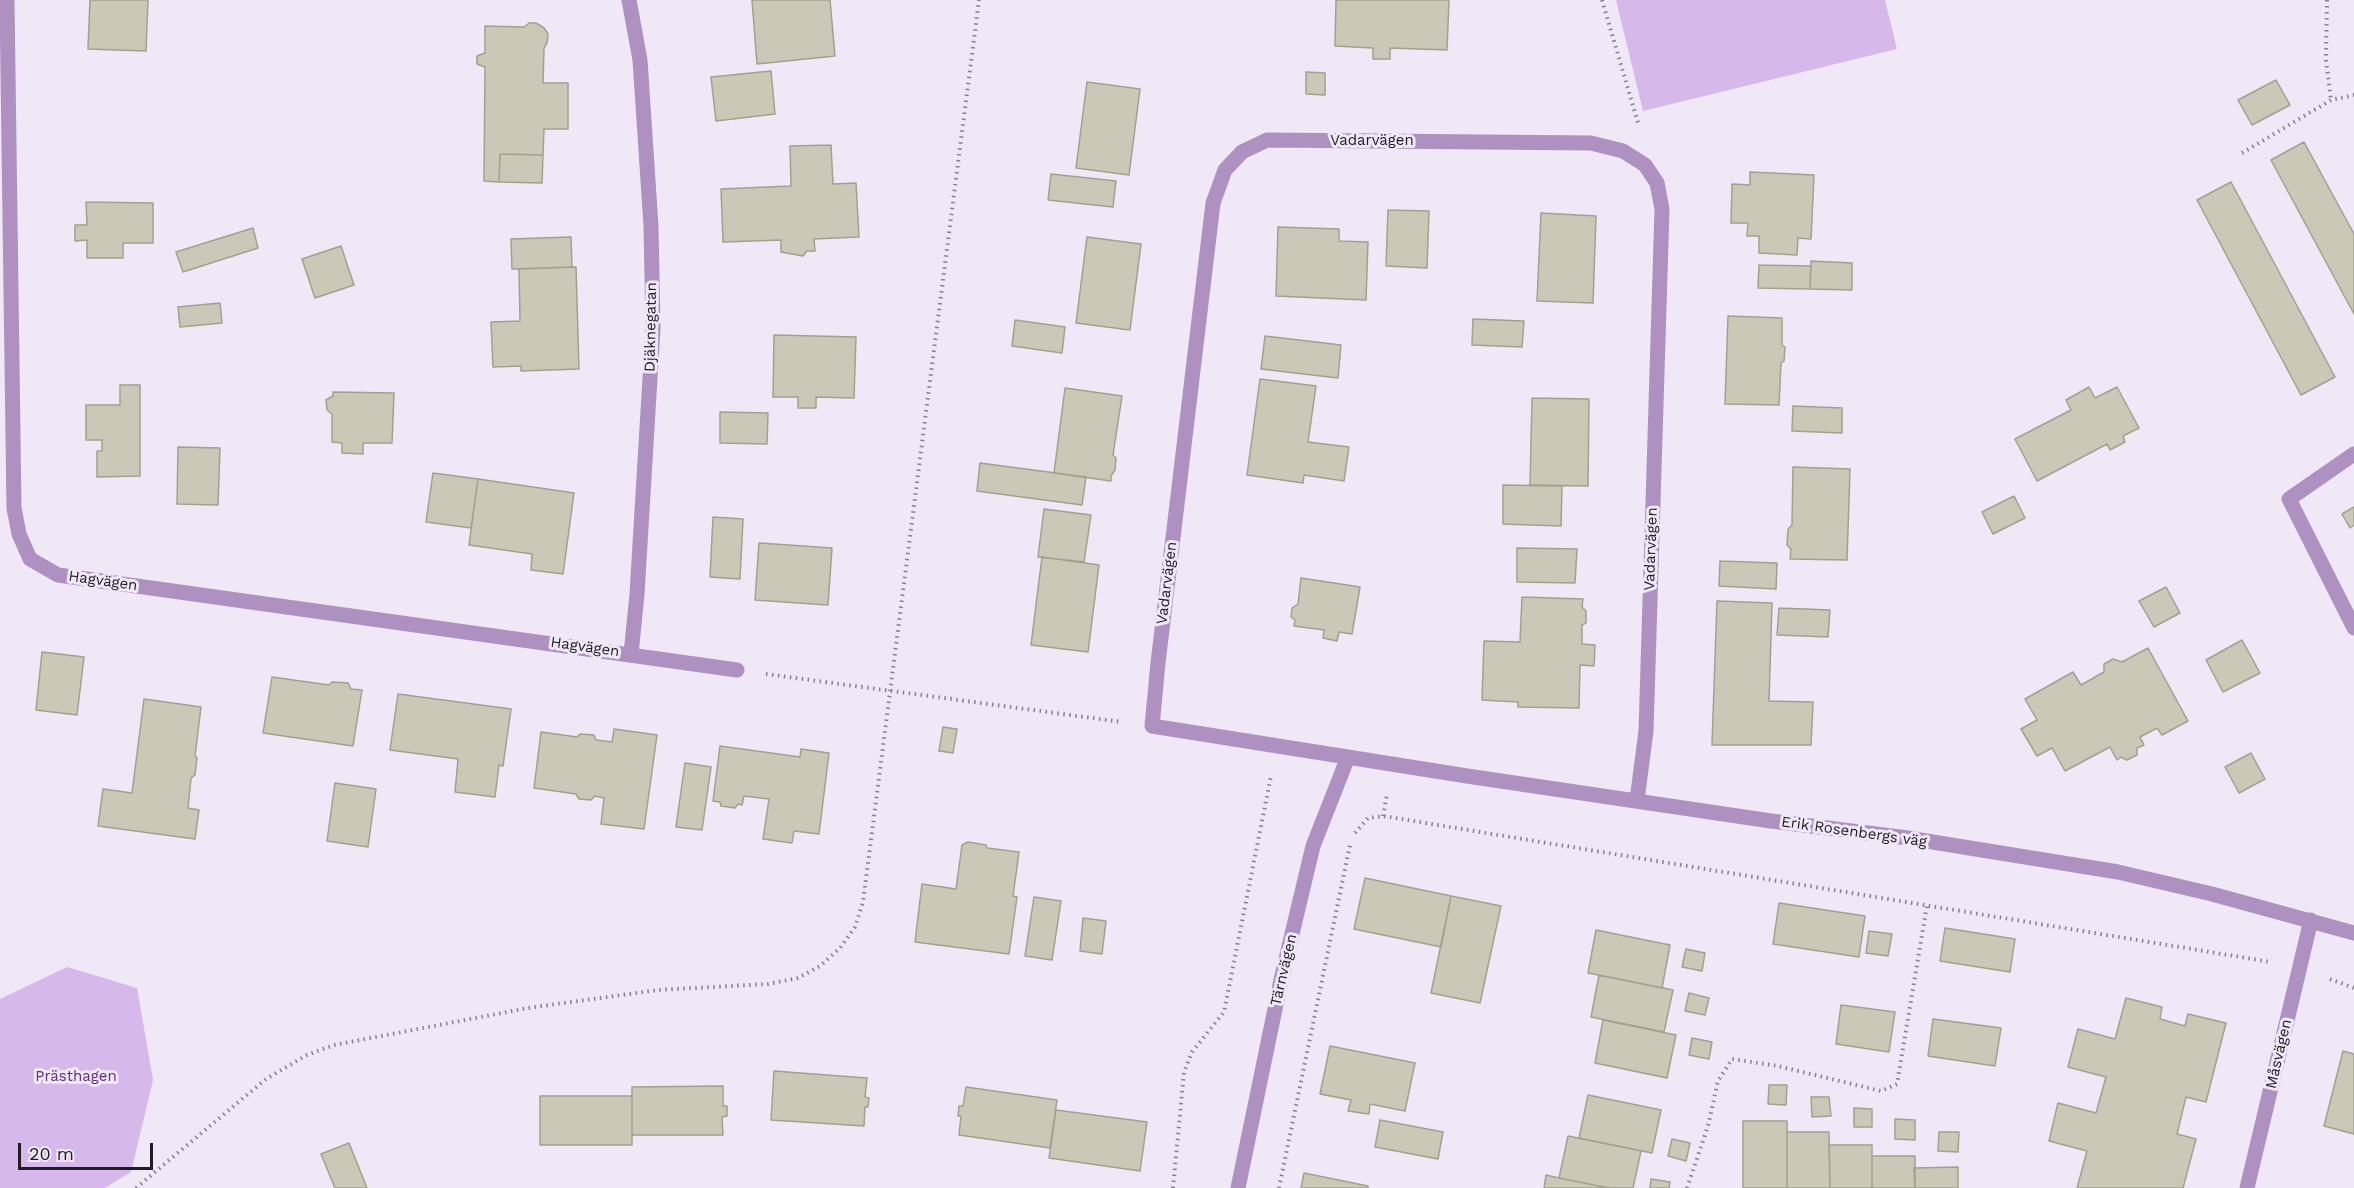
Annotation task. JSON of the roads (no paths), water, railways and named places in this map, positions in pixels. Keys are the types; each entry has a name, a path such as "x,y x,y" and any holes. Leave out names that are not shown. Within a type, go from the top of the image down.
{"street":[{"name":"Hagvägen","path":"7,0 14,508 19,534 30,559 58,574 737,670"},
{"name":"Djäknegatan","path":"630,0 640,60 651,226 653,328 637,594 631,654"},
{"name":"Vadarvägen","path":"1348,757 1152,726 1213,203 1225,170 1242,152 1267,140 1591,143 1623,151 1645,165 1658,183 1662,209 1646,731 1637,800"},
{"path":"2354,454 2289,499 2354,628"},
{"name":"Erik Rosenbergs väg","path":"1348,757 1771,821 1908,838 2118,872 2311,920 2354,933"},
{"name":"Tärnvägen","path":"1238,1188 1281,980 1313,846 1348,757"},
{"name":"Måsvägen","path":"2247,1188 2311,920"}],"park label":[{"name":"Prästhagen","path":"76,1077"}]}
